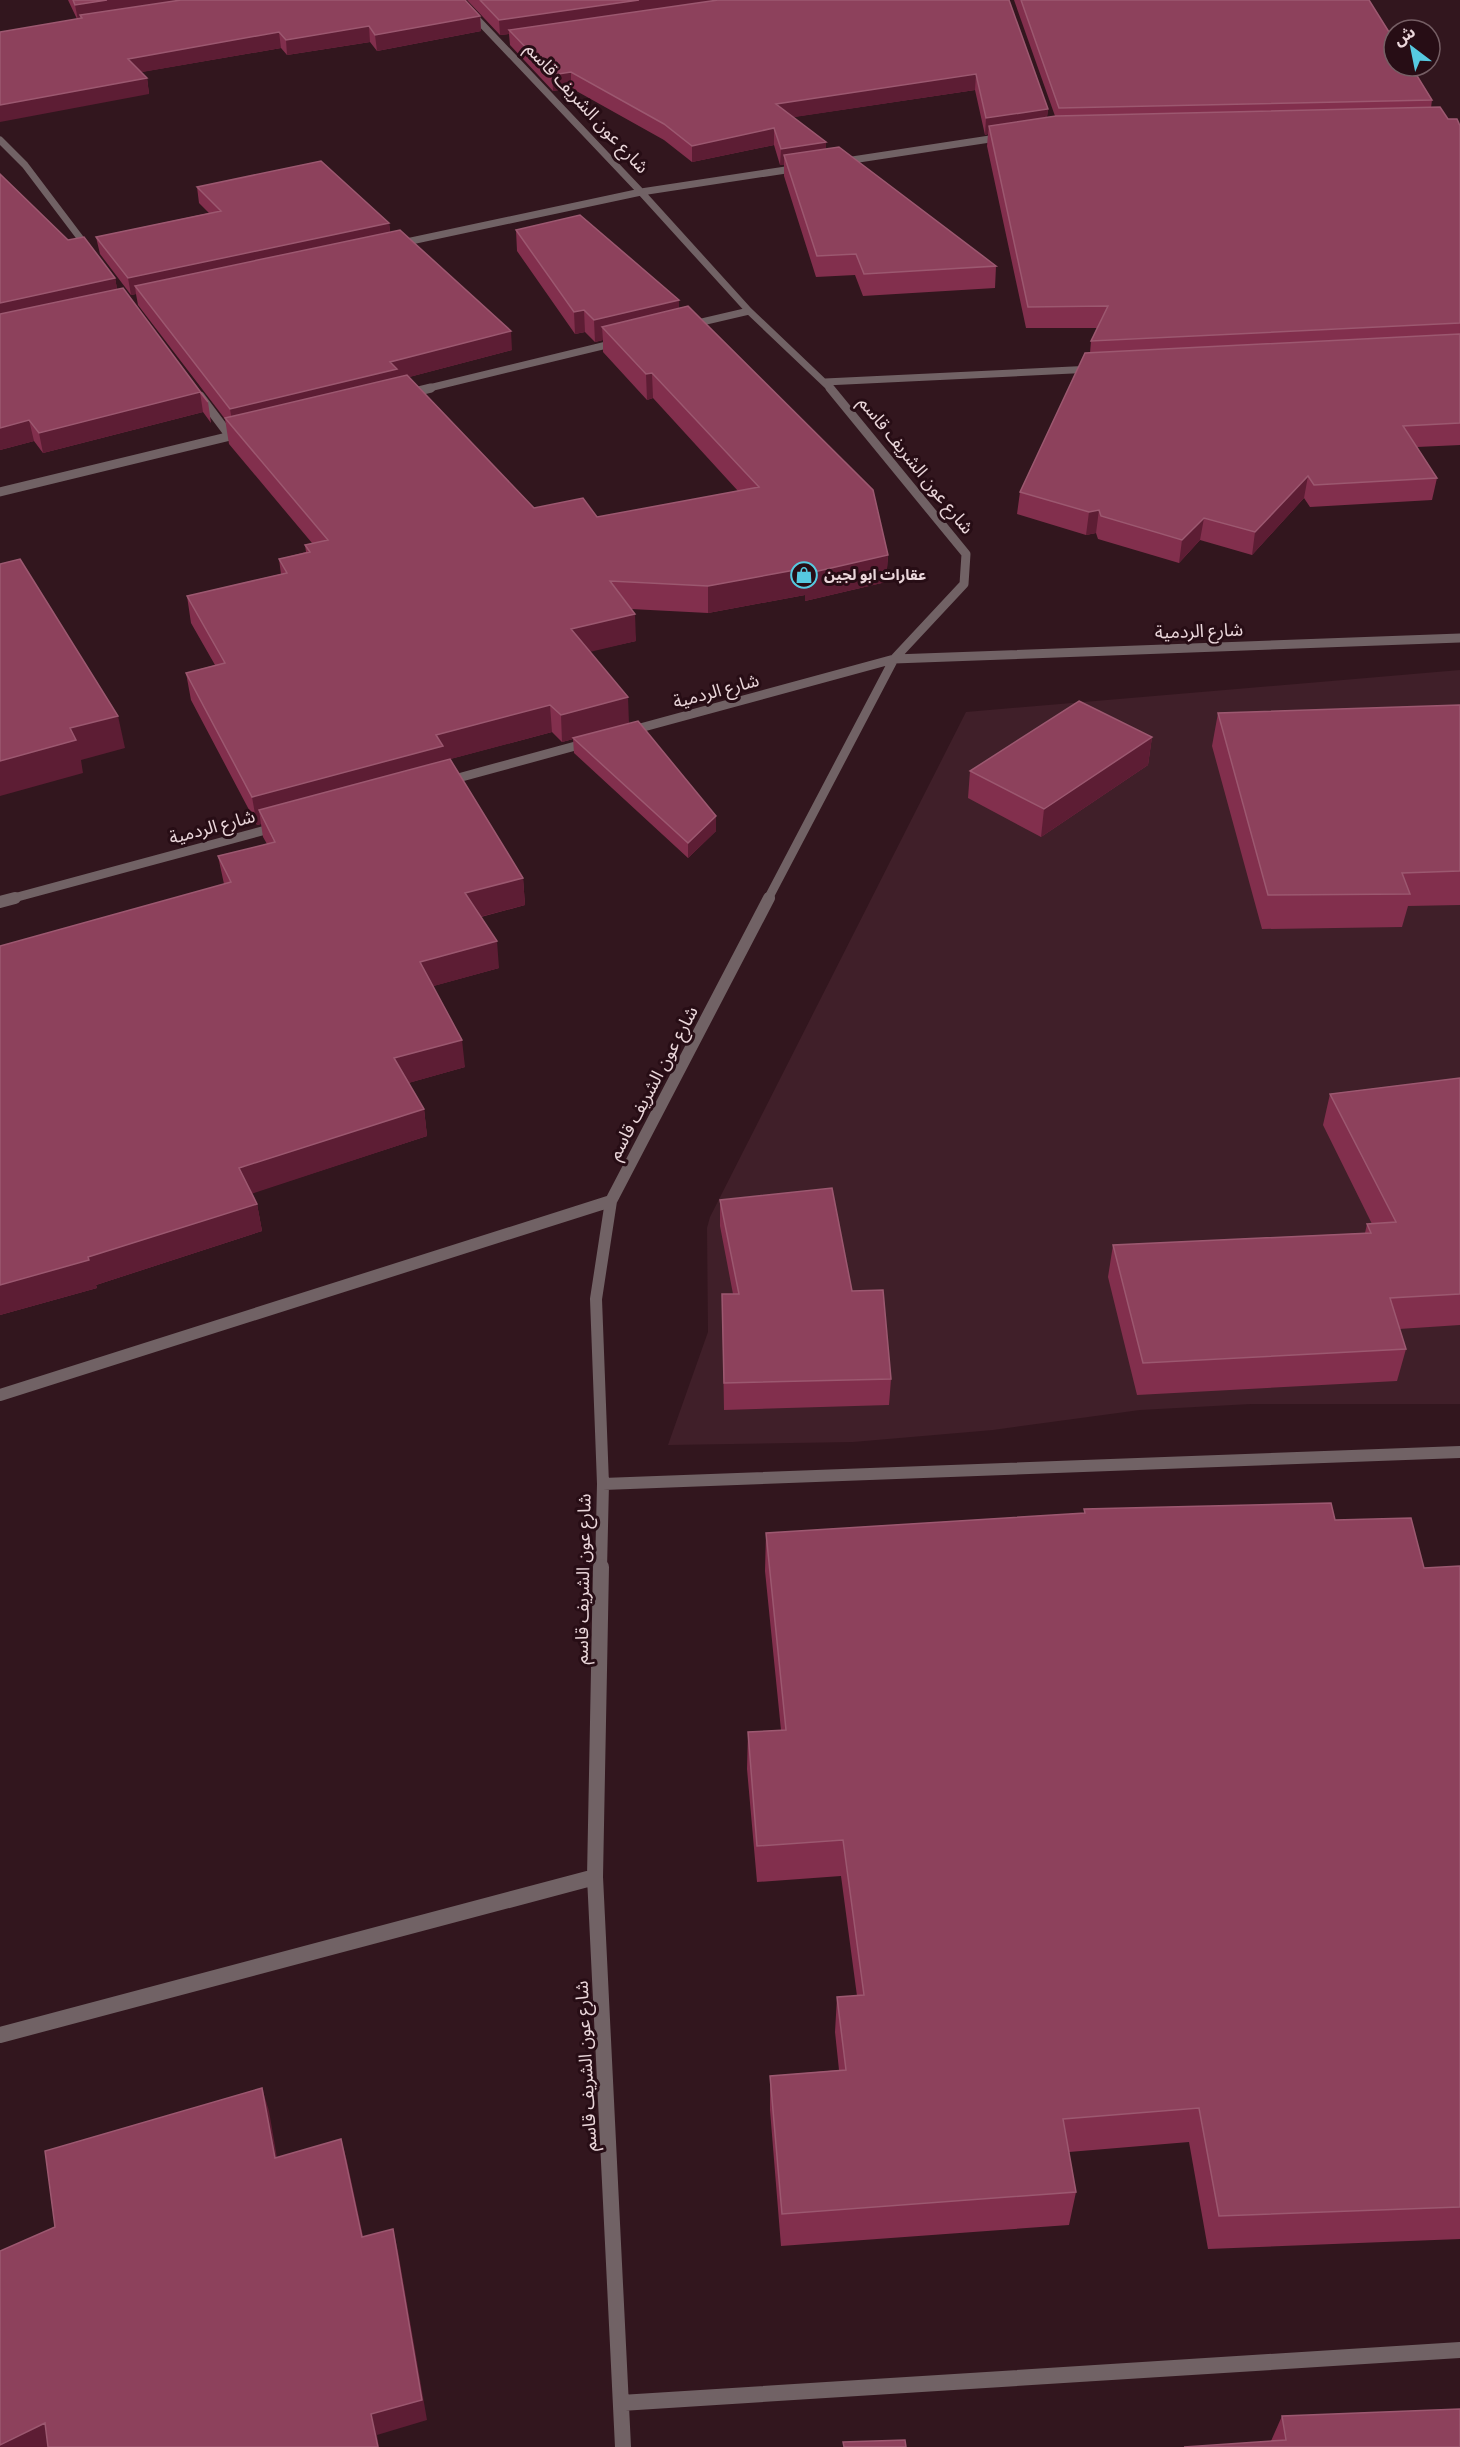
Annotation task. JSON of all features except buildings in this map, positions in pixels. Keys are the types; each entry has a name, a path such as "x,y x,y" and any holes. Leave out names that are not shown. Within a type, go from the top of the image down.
{"street":[{"name":"شارع عون الشريف قاسم","path":"459,0 505,40 749,311 825,382 966,554 964,584 894,659 611,1201 596,1299 603,1484 595,1877 623,2447"},
{"path":"830,164 1007,137"},
{"path":"0,140 25,165 94,256"},
{"path":"385,247 641,192 806,167"},
{"path":"680,328 749,311"},
{"path":"391,397 633,339"},
{"path":"825,382 1101,368"},
{"path":"196,392 230,436"},
{"path":"0,492 253,431"},
{"name":"شارع الردمية","path":"619,734 894,659 1460,638"},
{"path":"436,784 596,740"},
{"name":"شارع الردمية","path":"0,902 286,824"},
{"path":"0,1395 611,1201"},
{"path":"603,1484 1460,1452"},
{"path":"0,2035 595,1877"},
{"path":"621,2403 1460,2350"}],"shaded area":[{"path":"1460,670 1460,1404 1251,1404 1140,1410 993,1430 853,1442 668,1445 708,1332 707,1228 710,1217 966,712"}],"place":[{"name":"عقارات ابو لجين","path":"804,575"}]}
